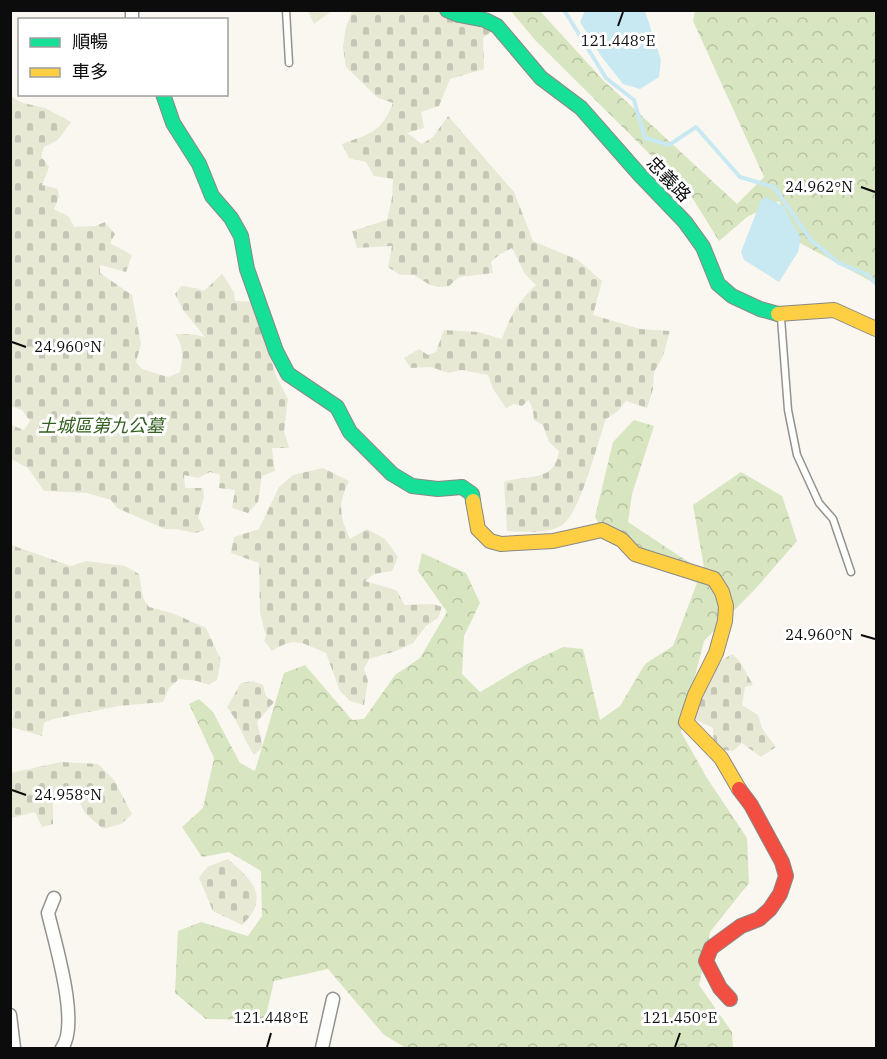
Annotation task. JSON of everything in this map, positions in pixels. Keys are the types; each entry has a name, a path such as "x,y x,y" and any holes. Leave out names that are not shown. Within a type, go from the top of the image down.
{"street":[{"name":"忠義路","path":"447,10 453,14 490,21 497,26 541,78 581,108 684,222 703,247 718,284 732,296 780,315 834,310 876,328"},
{"path":"164,96 173,123 199,164 212,196 231,218 242,236 247,268 276,351 288,374 337,407 350,432 392,474 412,486 438,489 462,487 472,494 478,529 490,541 501,543 553,541 603,530 622,540 635,554 714,579 723,588 725,608 723,630 686,722 721,758 751,805 782,862 786,876 780,894 767,912 759,919 741,926 711,948 706,961 720,988 730,999"},
{"path":"54,898 48,913 69,1008 66,1042 62,1048"},
{"path":"322,1048 333,999"},
{"path":"10,1015 14,1048"}],"lane":[{"path":"286,10 289,63"},
{"path":"780,315 788,410 797,455 819,503 833,519 851,572"}],"green space":[{"path":"447,10 496,28 483,38 484,69 450,79 439,106 421,112 424,128 407,133 422,144 433,137 448,116 514,192 533,241 578,260 602,281 593,315 640,329 670,331 663,356 654,372 653,389 647,408 626,401 617,412 606,419 588,476 575,507 562,525 549,530 507,531 504,482 546,473 552,468 559,451 549,442 543,425 534,420 529,400 522,406 514,404 506,408 493,389 488,375 462,370 448,373 431,367 411,368 404,358 419,349 428,355 436,352 444,330 478,332 502,339 515,310 536,285 525,274 512,248 491,262 493,273 459,277 449,286 439,287 430,285 414,275 400,275 388,267 392,246 357,248 352,231 387,220 393,179 374,176 366,162 349,158 342,144 374,131 384,121 393,103 378,98 346,67 343,47 346,27 352,11"},
{"path":"308,11 332,11 314,24"},
{"path":"511,11 540,11 603,80 737,204 764,177 693,21 695,11 876,11 876,284 800,243 779,201 747,217 719,241 690,194 535,40"},
{"name":"土城區第九公墓","path":"10,96 23,103 45,108 71,122 58,140 44,147 41,156 49,167 42,185 58,189 59,197 54,209 69,217 74,227 95,226 105,222 115,234 110,243 132,255 126,272 100,265 100,273 132,295 141,344 136,362 142,369 168,377 180,372 182,352 175,334 205,337 183,310 175,294 181,286 204,291 222,274 234,292 235,301 255,302 276,376 288,399 284,431 289,448 272,448 275,471 262,476 258,502 248,513 232,508 235,490 219,488 220,475 210,472 198,478 184,475 185,488 203,488 204,497 198,517 205,530 195,533 165,529 117,508 111,500 87,493 44,491 28,468 11,459 11,425 24,430 30,421 22,410 11,406"},
{"path":"634,420 654,426 632,494 628,522 705,573 693,505 741,472 782,496 797,541 757,587 704,641 681,732 707,778 747,838 749,883 710,932 699,985 732,1032 733,1048 406,1048 384,1035 328,969 274,981 265,1020 206,1019 175,993 178,931 201,922 248,936 262,916 261,871 229,852 202,857 182,827 203,808 214,758 189,704 199,699 213,712 240,763 255,771 284,673 305,665 352,720 364,719 395,675 420,658 447,612 418,571 422,553 466,573 480,603 464,636 462,674 480,692 527,664 563,647 583,649 600,720 620,706 645,664 673,646 697,583 608,540 595,517 613,442"},
{"path":"323,468 349,481 341,510 350,539 367,529 385,539 398,557 392,571 374,574 365,581 396,590 405,605 433,604 442,607 438,618 426,626 413,643 369,659 364,669 368,681 364,705 350,701 340,691 326,653 293,642 272,651 264,641 266,636 260,613 259,563 231,553 234,537 259,529 279,487 293,475"},
{"path":"11,545 71,566 86,561 125,566 139,574 143,598 149,607 172,613 206,628 221,660 217,680 209,685 179,679 169,688 163,702 119,706 53,719 44,723 42,736 11,727 14,712 10,708"},
{"path":"732,654 739,660 753,685 745,687 742,705 758,715 763,730 776,747 761,757 742,743 733,751 714,749 713,728 692,718 716,664"},
{"path":"253,681 263,685 266,696 274,702 257,722 263,747 254,755 227,707 241,683"},
{"path":"61,762 98,764 114,780 132,814 121,824 103,829 85,813 75,793 53,799 53,824 42,827 35,812 11,818 11,773"},
{"path":"228,859 251,882 257,897 251,915 242,925 213,911 199,878 207,867"}],"water":[{"path":"585,11 645,11 661,60 659,77 640,89 623,84 601,56 580,22"},
{"path":"766,197 783,206 801,238 798,252 779,282 744,260 741,252 761,200"}],"waterway":[{"path":"564,10 606,78 634,100 645,138 669,145 696,127 740,177 774,187 811,240 839,263 868,275 876,284"}],"traffic: fast":[{"path":"447,10 485,20 497,26 541,78 581,108 685,222 703,247 718,284 732,296 760,309 778,314"},
{"path":"164,96 173,123 199,164 212,196 231,218 241,236 247,269 276,351 288,374 337,407 350,432 392,474 412,486 438,489 462,487 472,494 473,501"}],"traffic: slow":[{"path":"778,314 834,310 876,329"},
{"path":"473,501 478,529 490,541 501,544 553,541 602,530 622,540 635,554 714,579 722,592 726,606 725,621 716,653 695,695 686,722 721,758 739,789"}],"traffic: jam":[{"path":"730,999 720,988 706,961 711,948 741,926 759,919 770,909 780,894 786,876 782,862 751,805 739,789"}]}
